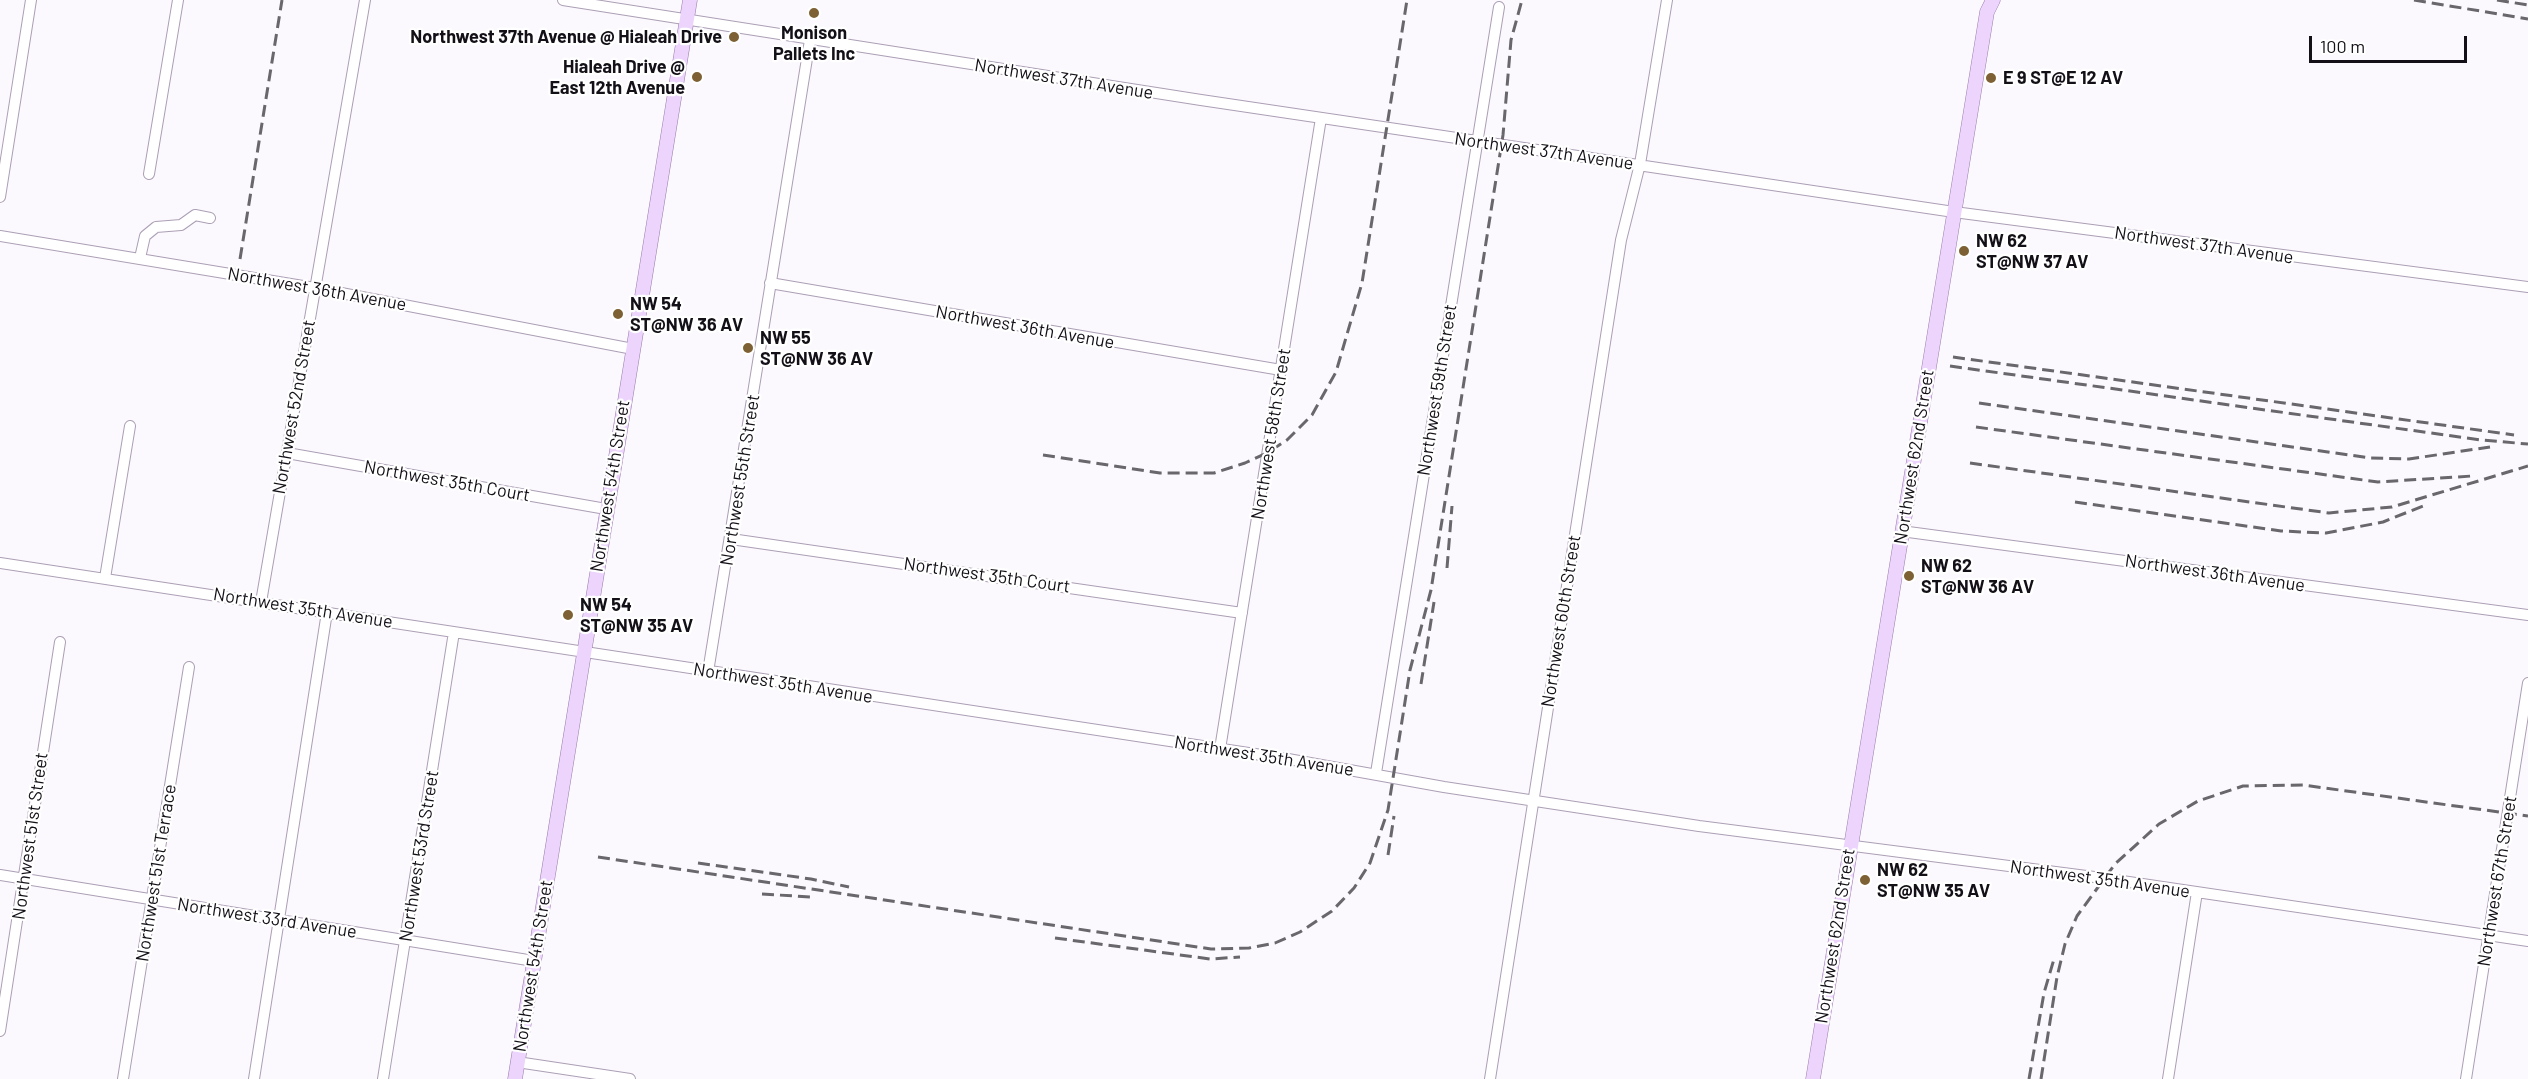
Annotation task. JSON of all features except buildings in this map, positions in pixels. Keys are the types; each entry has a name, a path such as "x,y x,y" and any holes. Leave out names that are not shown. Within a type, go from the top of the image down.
{"main road":[{"name":"Northwest 54th Street","path":"515,1079 690,0"},
{"name":"Northwest 62nd Street","path":"1813,1079 1849,845 1988,4"}],"street":[{"path":"0,197 31,0"},
{"path":"149,174 178,0"},
{"name":"Northwest 52nd Street","path":"261,602 365,0"},
{"name":"Northwest 37th Avenue","path":"563,0 810,40 1954,213 2528,287"},
{"name":"Northwest 60th Street","path":"1490,1079 1621,240 1640,164 1666,0"},
{"name":"Northwest 59th Street","path":"1376,773 1499,7"},
{"name":"Northwest 55th Street","path":"708,672 810,40"},
{"name":"Northwest 58th Street","path":"1220,749 1321,118"},
{"path":"140,258 145,236 156,227 181,225 195,215 210,218"},
{"name":"Northwest 36th Avenue","path":"0,236 315,288 633,349"},
{"name":"Northwest 36th Avenue","path":"770,284 1281,370"},
{"path":"105,578 130,426"},
{"name":"Northwest 35th Court","path":"287,453 606,509"},
{"name":"Northwest 36th Avenue","path":"1902,531 2528,615"},
{"name":"Northwest 35th Court","path":"731,539 1242,612"},
{"name":"Northwest 35th Avenue","path":"0,563 1376,773 1444,787 1533,801 2197,892 2528,941"},
{"path":"254,1079 327,612"},
{"name":"Northwest 53rd Street","path":"383,1079 454,632"},
{"name":"Northwest 51st Street","path":"0,1031 60,642"},
{"name":"Northwest 51st Terrace","path":"123,1079 189,667"},
{"name":"Northwest 67th Street","path":"2466,1079 2528,683"},
{"name":"Northwest 33rd Avenue","path":"0,875 534,961"},
{"path":"2168,1079 2197,892"},
{"path":"517,1062 630,1079"}],"railway":[{"path":"240,259 282,0"},
{"path":"1043,455 1160,473 1214,473 1267,453 1287,440 1312,415 1336,372 1362,283 1407,0"},
{"path":"598,857 1211,949 1249,948 1275,943 1300,932 1332,911 1354,888 1370,863 1388,810 1410,670 1431,590 1503,135 1511,40 1522,0"},
{"path":"2414,0 2528,19"},
{"path":"2497,0 2528,5"},
{"path":"1953,357 2514,435"},
{"path":"1950,366 2481,440 2528,444"},
{"path":"1979,403 2371,458 2409,459 2490,447"},
{"path":"1976,427 2378,482 2472,476"},
{"path":"1970,463 2329,513 2392,507 2528,466"},
{"path":"2075,502 2281,531 2326,533 2383,522 2428,504"},
{"path":"1447,568 1452,506"},
{"path":"1421,684 1434,602"},
{"path":"2041,1079 2057,977 2065,944 2077,916 2115,864 2159,824 2198,801 2243,786 2303,785 2528,816"},
{"path":"1388,855 1394,816"},
{"path":"698,863 811,879 849,887"},
{"path":"762,894 810,897"},
{"path":"1055,938 1210,959 1240,957"},
{"path":"2029,1079 2044,993 2054,959"}],"place":[{"name":"Monison Pallets Inc","path":"814,13"},
{"name":"Northwest 37th Avenue @ Hialeah Drive","path":"734,37"},
{"name":"Hialeah Drive @ East 12th Avenue","path":"697,77"},
{"name":"E 9 ST@E 12 AV","path":"1991,78"},
{"name":"NW 62 ST@NW 37 AV","path":"1964,251"},
{"name":"NW 54 ST@NW 36 AV","path":"618,314"},
{"name":"NW 55 ST@NW 36 AV","path":"748,348"},
{"name":"NW 62 ST@NW 36 AV","path":"1909,576"},
{"name":"NW 54 ST@NW 35 AV","path":"568,615"},
{"name":"NW 62 ST@NW 35 AV","path":"1865,880"}]}
